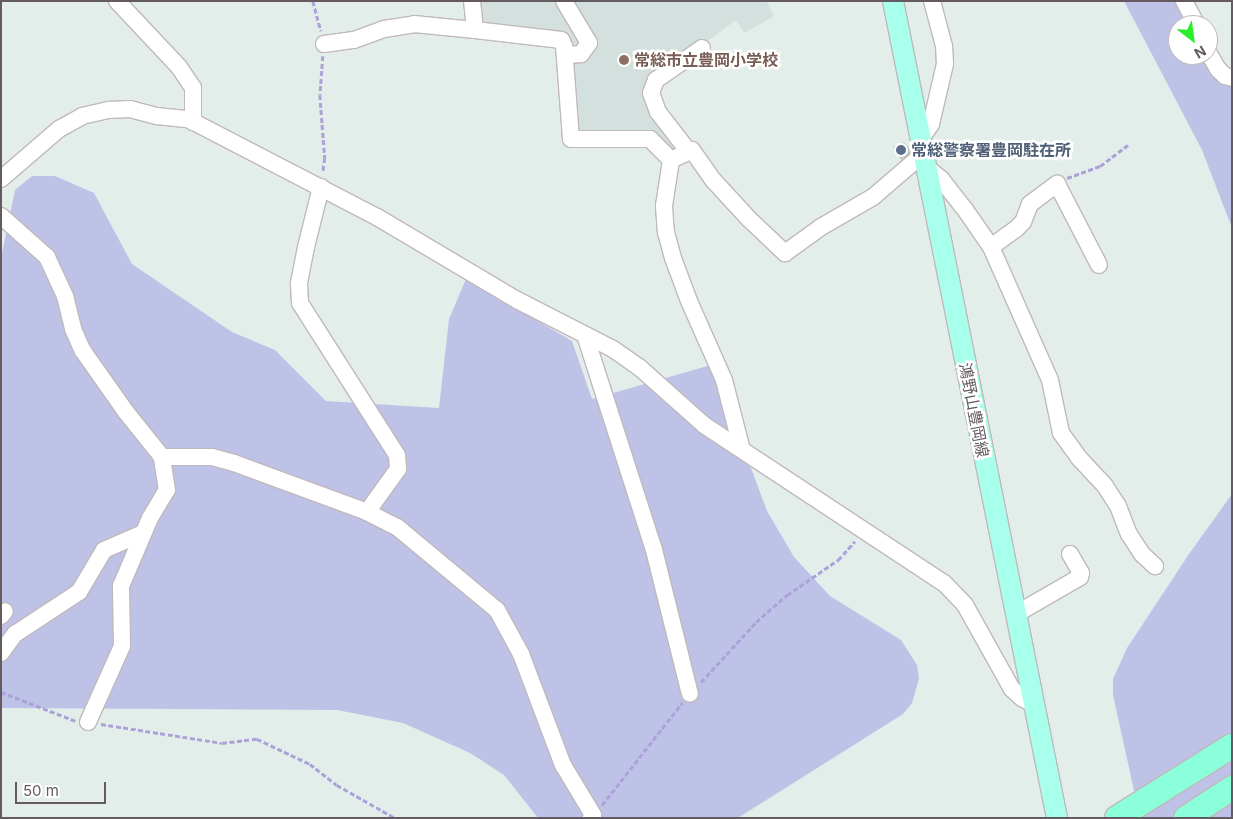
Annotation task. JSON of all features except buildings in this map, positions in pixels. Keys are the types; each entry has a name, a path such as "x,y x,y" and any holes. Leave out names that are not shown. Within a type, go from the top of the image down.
{"highway":[{"path":"1117,818 1232,746"},
{"path":"1145,818 1232,761"},
{"path":"1186,818 1232,788"},
{"path":"1211,818 1232,804"}],"main road":[{"name":"鴻野山豊岡線","path":"892,1 1057,818"}],"street":[{"path":"117,1 179,67 193,88 194,122"},
{"path":"472,1 475,30"},
{"path":"564,1 589,43 581,54 565,55"},
{"path":"671,160 692,150 714,181 785,254 821,227 873,197 923,153 945,64 944,46 932,1"},
{"path":"1184,1 1192,15"},
{"path":"324,44 354,40 384,30 414,24 561,40 565,55 572,139 650,139 671,160"},
{"path":"689,152 658,112 651,93 656,80 702,48"},
{"path":"1216,65 1225,76 1232,78"},
{"path":"1,179 59,129 82,116 109,110 130,109 194,122 377,217 517,300 613,349 639,367 704,425 944,583 965,605 1012,688 1022,698 1034,704"},
{"path":"923,153 991,247 1050,380 1061,433 1079,458 1105,486 1142,554 1155,566"},
{"path":"671,160 664,206 666,232 673,258 689,301 724,380 742,450"},
{"path":"991,247 1024,222 1030,204 1058,184 1099,265"},
{"path":"321,187 299,284 300,303 397,455 398,469 367,512"},
{"path":"1,216 47,257 64,296 73,330 83,351 126,412 162,458 167,490 144,533 121,586 122,646 88,722"},
{"path":"585,335 654,550 690,694"},
{"path":"162,458 212,457 367,512 397,527 497,610 521,654 563,765 592,817"},
{"path":"1,653 15,634 79,592 104,550 144,533"},
{"path":"1016,614 1080,577 1081,573 1070,554"}],"path":[{"path":"313,1 324,44 320,95 325,158 321,187"},
{"path":"1058,184 1071,175 1100,166 1129,144"},
{"path":"592,817 690,694 756,622 838,560 864,530"},
{"path":"1,692 69,720 222,743 257,739 310,764 337,785 394,818"}],"shaded area":[{"name":"常総市立豊岡小学校","path":"475,1 767,1 774,16 744,33 736,20 649,85 683,150 675,152 668,150 651,131 579,133 574,128 569,36 479,26"},
{"path":"1124,1 1175,1 1183,15 1168,15 1168,65 1208,65 1212,72 1226,85 1232,86 1232,228 1202,150"},
{"path":"32,176 55,176 94,193 132,264 232,332 275,350 326,401 439,408 449,319 466,279 572,341 592,399 725,361 737,400 748,460 767,511 794,557 830,596 901,640 917,665 919,679 912,703 903,714 738,818 538,818 504,775 470,753 403,723 337,710 1,708 1,258 15,190"},
{"path":"1232,494 1232,818 1140,818 1113,695 1113,679 1127,648 1189,554"}],"place":[{"name":"常総市立豊岡小学校","path":"624,60"},
{"name":"常総警察署豊岡駐在所","path":"901,150"}]}
